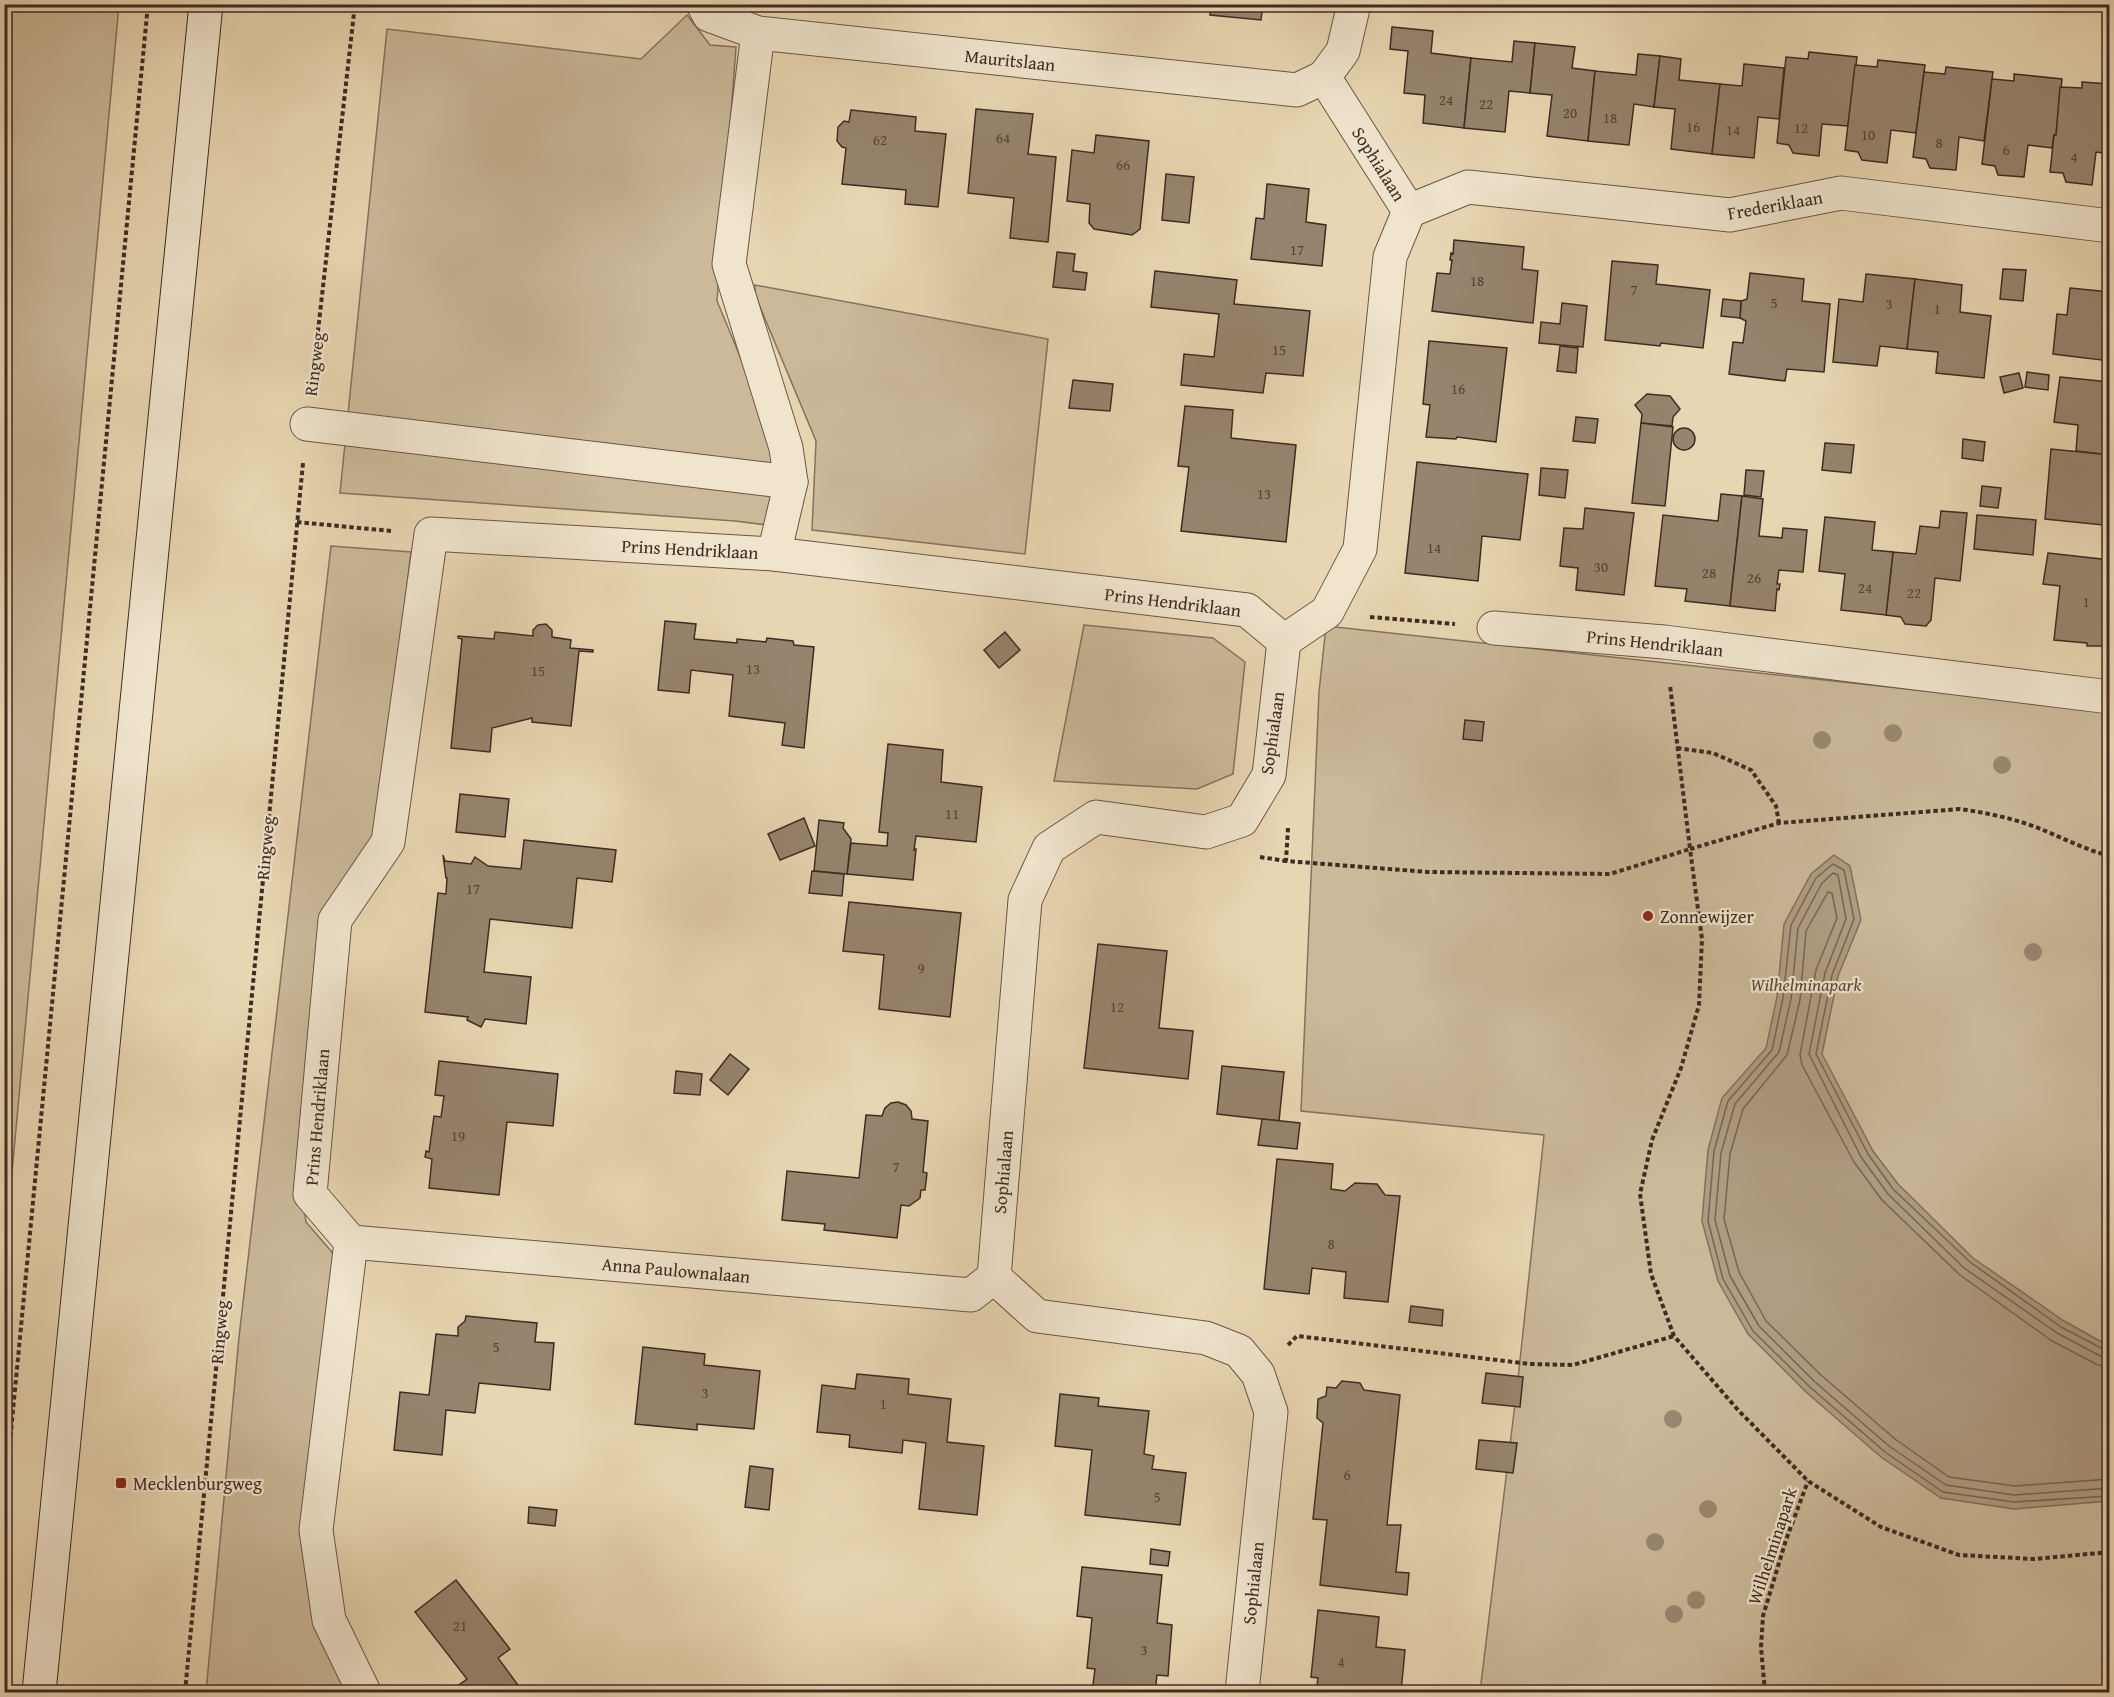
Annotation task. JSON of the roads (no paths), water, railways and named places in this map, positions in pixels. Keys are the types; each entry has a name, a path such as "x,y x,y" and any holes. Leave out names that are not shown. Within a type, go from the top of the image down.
{"street":[{"path":"39,1692 206,4"},
{"name":"Mauritslaan","path":"704,4 709,15 758,33 1297,90 1324,77"},
{"path":"1324,77 1343,51 1354,4"},
{"path":"758,33 729,264 786,448 791,482 774,554"},
{"name":"Sophialaan","path":"1242,1692 1271,1412 1258,1374 1239,1351 1206,1338 1037,1316 994,1277 1025,900 1049,848 1096,817 1206,832 1242,820 1269,776 1284,641 1327,612 1360,549 1390,257 1409,211 1324,77"},
{"name":"Frederiklaan","path":"1409,211 1468,188 1730,215 1841,193 2109,226"},
{"path":"307,424 791,482"},
{"name":"Prins Hendriklaan","path":"351,1242 310,1194 335,920 388,842 431,534 774,554 1247,610 1284,641"},
{"name":"Prins Hendriklaan","path":"1494,627 1664,642 2109,697"},
{"path":"351,1242 316,1530 329,1620 364,1692"},
{"name":"Anna Paulownalaan","path":"351,1242 971,1295 994,1277"}],"water":[{"path":"1834,855 1850,866 1861,920 1838,976 1822,1054 1873,1151 1898,1184 1973,1258 2064,1321 2109,1346 2109,1501 2014,1509 1941,1498 1881,1457 1806,1392 1748,1334 1718,1281 1702,1221 1708,1150 1722,1098 1766,1048 1777,997 1784,924 1811,874"}],"place":[{"name":"Zonnewijzer","path":"1648,916"},
{"name":"Mecklenburgweg","path":"121,1483"}],"park label":[{"name":"Wilhelminapark","path":"1806,984"}]}
